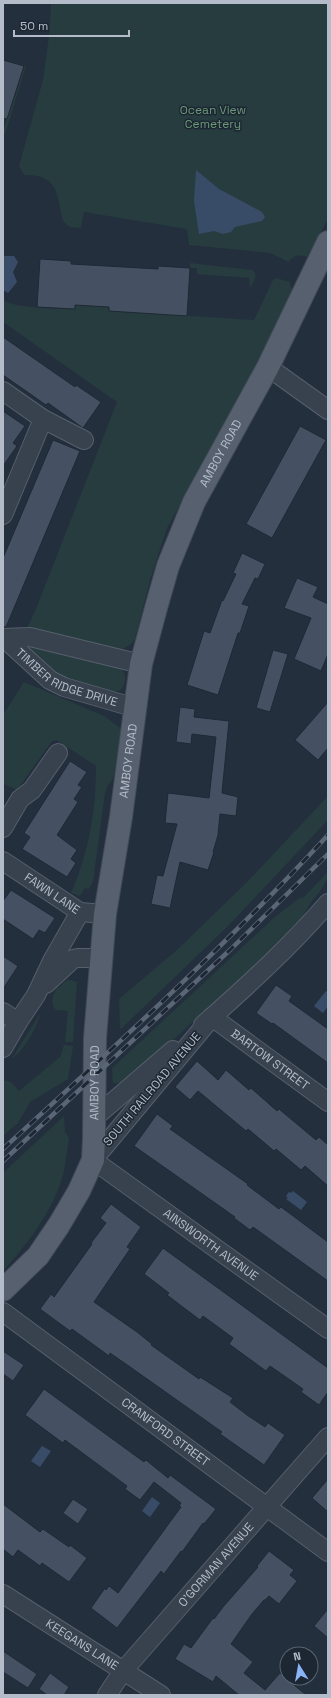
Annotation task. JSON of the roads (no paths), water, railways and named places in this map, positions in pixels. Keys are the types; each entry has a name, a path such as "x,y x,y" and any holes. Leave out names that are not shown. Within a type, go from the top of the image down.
{"main road":[{"name":"AMBOY ROAD","path":"3,1290 38,1256 59,1225 79,1191 93,1160 94,1038 105,914 136,708 141,664 166,573 187,516 220,452 268,367 328,242"}],"street":[{"path":"268,367 328,410"},
{"path":"3,391 43,419 84,440"},
{"path":"3,515 43,419"},
{"name":"TIMBER RIDGE DRIVE","path":"3,638 30,637 141,664"},
{"name":"TIMBER RIDGE DRIVE","path":"3,638 50,680 64,687 136,708"},
{"path":"3,828 20,799 32,790 58,753"},
{"name":"FAWN LANE","path":"3,861 80,912 105,914"},
{"name":"SOUTH RAILROAD AVENUE","path":"94,1118 263,972 306,929 328,903"},
{"path":"36,995 52,961 80,912"},
{"path":"3,1048 10,1017 36,995 73,959 102,958"},
{"name":"SOUTH RAILROAD AVENUE","path":"93,1160 212,1017"},
{"name":"BARTOW STREET","path":"212,1017 328,1102"},
{"name":"AINSWORTH AVENUE","path":"93,1160 328,1328"},
{"name":"CRANFORD STREET","path":"3,1312 328,1552"},
{"name":"O'GORMAN AVENUE","path":"107,1695 123,1671 328,1437"},
{"name":"KEEGANS LANE","path":"3,1594 162,1695"}],"water":[{"path":"196,170 219,189 262,212 265,217 262,221 235,227 231,232 223,234 214,231 199,234 194,201"},
{"path":"3,256 14,256 18,262 13,272 17,282 8,293 3,290"},
{"path":"326,991 328,992 328,1006 323,1013 314,1006"},
{"path":"293,1191 307,1202 301,1210 286,1199 288,1198 286,1196 289,1192 291,1193"},
{"path":"42,1446 51,1451 40,1467 31,1461"},
{"path":"152,1497 160,1503 150,1517 142,1511"}],"railway":[{"path":"3,1149 210,956 250,917 328,835"},
{"path":"3,1161 231,949 328,854"}],"park label":[{"name":"Ocean View Cemetery","path":"213,117"}]}
